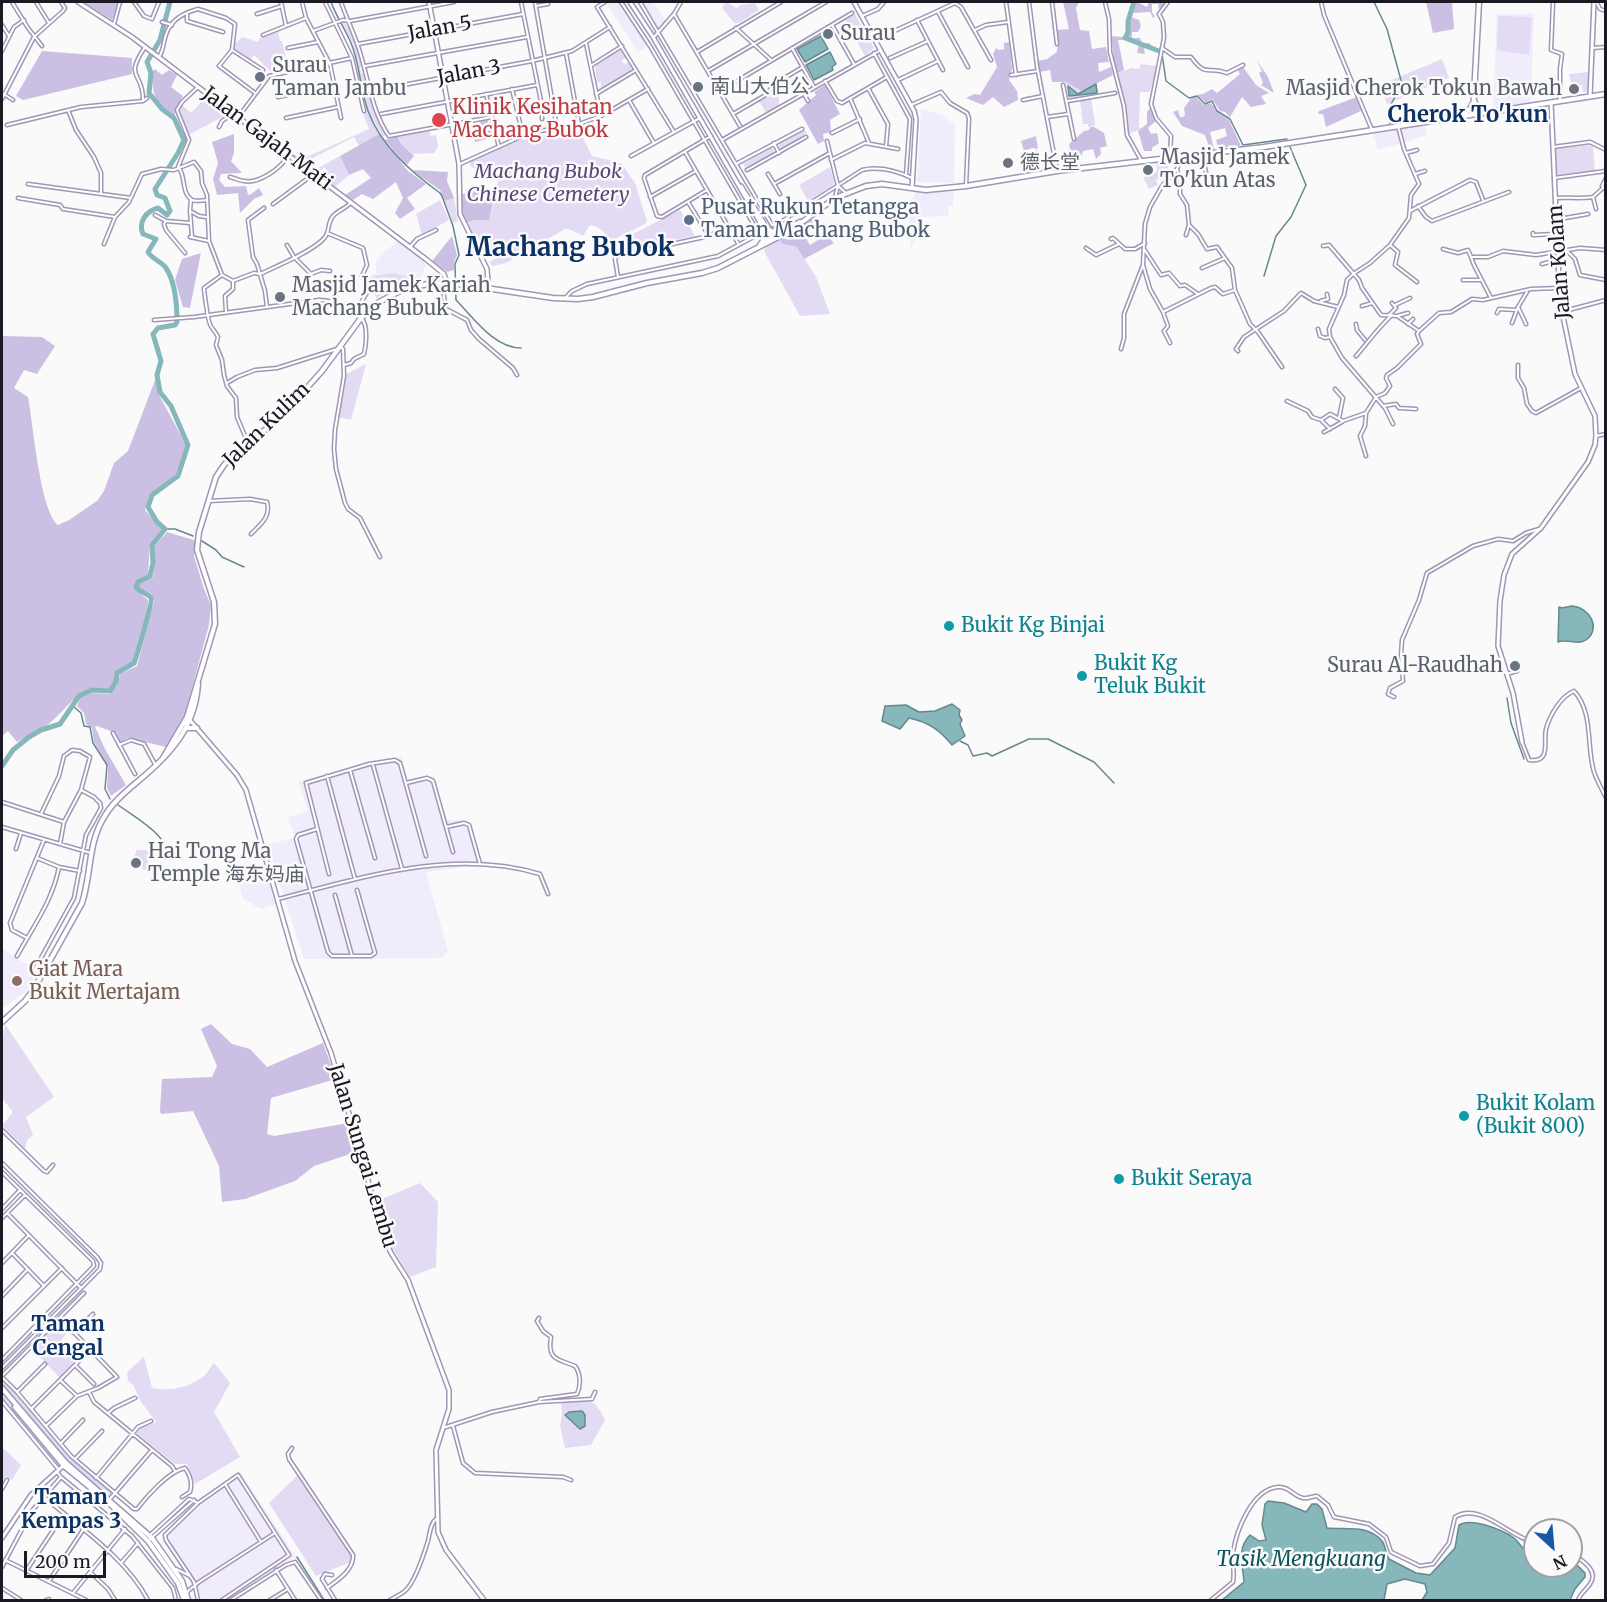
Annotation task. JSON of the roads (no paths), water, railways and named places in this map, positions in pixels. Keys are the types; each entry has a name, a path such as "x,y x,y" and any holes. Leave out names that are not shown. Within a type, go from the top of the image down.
{"main road":[{"name":"Jalan Gajah Mati","path":"78,2 114,24 443,272 447,277 444,283"},
{"path":"630,2 758,219 771,231 780,232"},
{"path":"854,2 898,80 916,119 912,188"},
{"path":"1473,114 1479,2"},
{"path":"1590,96 1596,2"},
{"path":"430,4 459,164 460,214 487,269 486,289"},
{"name":"Jalan Kulim","path":"2,1022 22,1004 34,989 82,903 86,891 91,853 101,820 111,806 170,753 186,728 216,615 197,550 199,532 216,477 224,465 279,419 322,371 361,318 379,302 404,289 444,283 564,299 593,297 647,283 702,273 726,264 803,221 846,192 867,186 882,184 926,190 966,186 1057,171 1372,130 1605,94"},
{"path":"1474,101 1481,110 1488,112"},
{"path":"1461,116 1470,109 1474,101"},
{"name":"Jalan Kolam","path":"1551,102 1558,288 1561,312 1575,374 1594,416 1596,436"},
{"path":"742,189 768,228 771,239"},
{"name":"Jalan Kulim","path":"771,239 803,221"},
{"path":"762,243 768,228"},
{"path":"1522,742 1513,693 1498,646 1504,575 1512,554 1541,528 1588,462 1596,436"},
{"name":"Jalan Kulim","path":"164,758 188,718"},
{"name":"Jalan Sungai Lembu","path":"188,718 244,786 298,968 331,1053 381,1232 389,1250 408,1280 449,1390 449,1409 437,1443 435,1458 438,1484 436,1519 438,1532 446,1550 484,1600"},
{"path":"186,728 197,728"},
{"path":"2,1390 65,1464 149,1538 182,1581 186,1599"},
{"path":"2,1538 27,1500 65,1464"},
{"path":"149,1538 186,1599"}],"street":[{"path":"12,2 42,46"},
{"path":"36,2 49,23"},
{"path":"2,99 2,94 34,37 65,8 61,2"},
{"path":"114,24 120,2"},
{"path":"134,2 144,16 152,19 159,2"},
{"path":"281,2 286,26"},
{"path":"303,2 306,18 329,63 341,118"},
{"path":"325,2 352,58 364,111"},
{"path":"341,2 345,20 358,44 370,91 387,134 392,137 492,117"},
{"path":"313,32 345,20 430,4 454,2"},
{"path":"520,2 542,106 542,119"},
{"path":"535,2 557,128"},
{"path":"605,2 597,7 674,132"},
{"path":"564,299 567,294 587,284 718,256 757,235 758,232 650,46 621,2"},
{"path":"640,2 748,185 768,228 862,170 872,168 912,178"},
{"path":"653,38 675,14 681,2"},
{"path":"697,52 781,2"},
{"path":"708,71 826,2"},
{"path":"862,16 878,9 884,2"},
{"path":"1006,2 1016,75"},
{"path":"1029,2 1038,71 1057,171"},
{"path":"1052,2 1057,44"},
{"path":"1105,2 1109,19 1110,52 1124,106 1127,135 1142,161"},
{"path":"1168,2 1159,14 1163,30 1162,48 1151,104 1156,118 1171,136 1170,158"},
{"path":"1321,2 1324,15 1372,130"},
{"path":"1553,2 1551,50 1562,54 1560,101"},
{"path":"1596,2 1600,9 1605,11"},
{"path":"875,40 955,3 961,7 991,60"},
{"path":"536,6 548,4"},
{"path":"257,15 282,6"},
{"path":"158,57 162,52 168,28 180,15 198,9 233,22 235,25 232,50 219,66 255,93"},
{"path":"938,11 968,67"},
{"path":"720,91 852,13"},
{"path":"187,14 187,21 223,32"},
{"name":"Jalan 5","path":"358,44 523,14"},
{"path":"675,14 740,126"},
{"path":"262,35 306,18"},
{"path":"2,51 16,25 24,20"},
{"path":"917,20 943,70"},
{"path":"162,22 172,25"},
{"path":"975,30 986,25 1008,22"},
{"path":"832,24 854,64"},
{"path":"2,25 9,36"},
{"name":"Jalan 3","path":"370,91 532,61 572,51 610,27"},
{"path":"736,28 771,60"},
{"path":"364,66 527,37"},
{"path":"890,58 928,41"},
{"path":"288,48 318,42"},
{"path":"586,42 601,116"},
{"path":"591,66 622,46"},
{"path":"143,101 142,86 134,69 145,47"},
{"path":"1592,48 1605,47"},
{"path":"792,48 814,87"},
{"path":"1162,48 1175,57 1191,57 1200,69 1208,71 1217,70 1227,73 1242,65"},
{"path":"232,50 263,70"},
{"path":"722,140 881,50"},
{"path":"566,52 579,124"},
{"path":"874,53 910,119 906,175"},
{"path":"238,117 265,79 272,75 352,58"},
{"path":"898,80 938,60"},
{"path":"733,114 764,96 776,83 803,67"},
{"path":"596,94 636,70"},
{"path":"1011,75 1038,71"},
{"path":"825,81 837,101 842,103 887,77"},
{"path":"278,97 334,85"},
{"path":"379,115 537,85"},
{"path":"1063,85 1074,139"},
{"path":"178,167 189,140 177,110 198,87"},
{"path":"868,88 888,124 886,147"},
{"path":"513,89 523,135"},
{"path":"459,164 523,135 579,124 601,116 648,89"},
{"path":"686,94 693,91"},
{"path":"911,105 938,93 944,93 950,103 967,113 969,118 966,186"},
{"path":"1066,101 1115,93"},
{"path":"2,94 13,100"},
{"path":"486,94 499,147"},
{"path":"804,94 808,101"},
{"path":"1023,100 1043,96"},
{"path":"7,125 81,106 143,101 147,98"},
{"path":"850,98 869,144"},
{"path":"629,100 654,143"},
{"path":"286,118 338,107"},
{"path":"68,110 75,130 94,157 101,173 101,193"},
{"path":"1047,117 1069,113"},
{"path":"219,128 222,121 233,114"},
{"path":"631,156 700,118"},
{"path":"832,134 860,119"},
{"path":"1393,424 1383,406 1342,358 1330,337 1329,329 1344,295 1347,280 1390,244 1409,218 1411,195 1419,184 1398,126"},
{"path":"736,164 801,129"},
{"path":"707,190 662,217 657,216 645,175 711,136"},
{"path":"747,170 806,137"},
{"path":"827,141 838,185 835,198"},
{"path":"1553,147 1590,142 1605,150"},
{"path":"774,143 779,153"},
{"path":"831,160 865,143 898,149"},
{"path":"1406,153 1417,150"},
{"path":"685,151 739,245"},
{"path":"774,184 830,153"},
{"path":"1206,153 1207,160 1204,162 1207,179"},
{"path":"230,177 245,182 258,180 285,161 288,156"},
{"path":"1121,350 1124,338 1124,314 1143,265 1145,224 1150,207 1162,186 1177,170 1181,156"},
{"path":"1135,162 1138,157"},
{"path":"104,244 115,217 131,198 142,174 172,170 196,163 202,172 207,200 208,241 222,275 233,281 254,273 260,274 323,240 332,217 348,207 351,202"},
{"path":"178,167 183,173 183,185 191,199 191,237 208,241"},
{"path":"1177,170 1180,194 1186,205 1189,225 1186,235"},
{"path":"650,197 696,171"},
{"path":"1415,174 1425,171"},
{"path":"1554,178 1605,171"},
{"path":"273,204 312,173"},
{"path":"768,174 780,194"},
{"path":"1555,198 1569,197 1577,200 1593,197 1604,188 1605,178"},
{"path":"1410,211 1470,180 1476,182 1483,201"},
{"path":"28,184 131,198"},
{"path":"742,189 748,185"},
{"path":"838,185 846,192"},
{"path":"1418,206 1432,221 1509,192"},
{"path":"1593,197 1596,209"},
{"path":"18,198 60,206 63,209 115,217"},
{"path":"191,199 194,201 207,200"},
{"path":"688,201 709,236"},
{"path":"264,208 248,220 253,257 260,274 267,307"},
{"path":"1555,209 1565,218 1588,214"},
{"path":"190,211 199,216 208,217"},
{"path":"155,215 166,221 190,223"},
{"path":"753,223 758,219"},
{"path":"166,221 164,224 166,230 185,254"},
{"path":"1189,225 1207,249 1216,247 1232,268 1234,290 1250,324 1256,329 1281,367"},
{"path":"618,277 615,259 617,256 709,236 728,226"},
{"path":"410,247 417,239 436,230"},
{"path":"327,233 363,248 367,265 362,276 369,289 355,313"},
{"path":"1533,233 1533,235 1556,234"},
{"path":"1111,238 1125,249 1135,249 1145,243"},
{"path":"1086,248 1096,255 1119,244"},
{"path":"1390,244 1398,252 1395,265 1417,282"},
{"path":"287,245 294,257 311,274 321,270 330,271"},
{"path":"1323,246 1330,246 1359,280 1381,315 1397,316 1408,313"},
{"path":"1472,257 1488,256 1503,251 1536,255 1580,248 1605,250"},
{"path":"1144,249 1161,275 1169,273 1180,286 1185,285 1199,294"},
{"path":"1443,249 1458,253 1468,250 1491,298"},
{"path":"1566,250 1575,259 1580,274 1605,280"},
{"path":"1202,267 1225,258"},
{"path":"1542,264 1557,260"},
{"path":"1143,265 1150,289 1164,312 1168,326 1164,331 1170,343"},
{"path":"222,275 204,288 208,315 210,326 218,337 216,345 222,360 226,384 236,398 237,417 248,443"},
{"path":"1463,280 1481,280"},
{"path":"226,312 225,296 233,289 233,281"},
{"path":"444,283 446,309 467,320 473,333 513,368 517,375"},
{"path":"1164,312 1215,287 1222,294 1234,290"},
{"path":"1324,432 1342,421 1362,416 1367,412 1376,397 1385,393 1390,386 1387,375 1421,344 1417,334 1419,331 1439,313 1451,312 1472,299 1558,288"},
{"path":"1512,323 1524,295 1529,290"},
{"path":"1238,351 1236,349 1240,341 1270,318 1284,311 1301,293 1318,302 1338,308"},
{"path":"1318,302 1328,299 1327,294"},
{"path":"1356,356 1391,315 1393,304 1410,298"},
{"path":"154,320 324,300 339,304 355,313 365,326 364,354 344,365"},
{"path":"1561,312 1605,300"},
{"path":"1362,306 1372,303"},
{"path":"1497,313 1500,309 1517,309"},
{"path":"1517,309 1526,324"},
{"path":"1397,316 1419,331"},
{"path":"1408,324 1413,319"},
{"path":"1356,324 1365,340"},
{"path":"1318,329 1320,336 1330,337"},
{"path":"1364,346 1362,343 1370,338"},
{"path":"226,384 255,370 277,368 339,348 343,349 344,375 334,449 339,485 348,509 360,518 380,557"},
{"path":"1518,365 1518,378 1524,388 1527,404 1536,413 1581,388"},
{"path":"1335,389 1343,398 1339,418 1342,421"},
{"path":"1287,401 1308,411 1312,417 1321,420 1330,429"},
{"path":"1383,406 1396,404 1399,408 1416,409"},
{"path":"1366,456 1360,436 1365,426 1367,412"},
{"path":"1321,420 1330,414 1342,421"},
{"path":"1596,436 1605,434"},
{"path":"208,501 238,499 267,502 269,506 265,521 251,534"},
{"path":"1394,697 1388,694 1390,688 1403,681 1402,640 1419,600 1427,573 1473,546 1498,539 1513,541 1541,528"},
{"path":"1506,675 1517,671"},
{"path":"1522,742 1529,760 1536,761 1541,758 1546,751 1546,729 1555,710 1567,694 1574,691 1580,698 1589,727 1593,771 1605,798"},
{"path":"113,733 135,774"},
{"path":"119,745 131,740 144,744 156,766"},
{"path":"41,814 59,776 64,756 72,750 90,756 81,790 64,822 60,844"},
{"path":"330,874 306,785 308,781 373,764 395,760 400,763 426,856"},
{"path":"373,764 402,869"},
{"path":"350,770 375,858"},
{"path":"327,776 355,879"},
{"path":"406,783 427,778 433,781 453,852"},
{"path":"36,967 74,898 86,835 101,808 100,802 81,790"},
{"path":"2,802 64,822"},
{"path":"446,828 464,823 469,825 480,864"},
{"path":"2,827 91,853"},
{"path":"317,829 298,835 296,839 328,952 332,956 372,956 375,953 357,890"},
{"path":"16,849 21,833"},
{"path":"27,938 12,930 10,923 44,840"},
{"path":"36,858 59,867 80,871"},
{"path":"278,899 402,869 453,864 480,864 540,874 548,894"},
{"path":"17,956 49,898 56,883 59,867"},
{"path":"335,895 352,956"},
{"path":"2,1130 44,1171 47,1172 53,1166"},
{"path":"2,1163 100,1260 100,1269 2,1368"},
{"path":"2,1172 93,1262 94,1266 2,1360"},
{"path":"2,1209 20,1190"},
{"path":"2,1218 25,1195"},
{"path":"7,1213 81,1288"},
{"path":"2,1263 29,1235"},
{"path":"12,1253 44,1286"},
{"path":"2,1328 62,1268"},
{"path":"2,1296 28,1269"},
{"path":"84,1293 2,1377 75,1460 136,1509 176,1471 185,1468 191,1480 190,1492 182,1497"},
{"path":"74,1333 93,1314"},
{"path":"46,1426 77,1396 116,1379 116,1376 60,1318"},
{"path":"539,1318 537,1321 543,1331 551,1337 549,1345 552,1354 559,1362 575,1366 580,1382 577,1394 539,1401"},
{"path":"31,1408 90,1351"},
{"path":"16,1392 45,1364"},
{"path":"75,1365 94,1384"},
{"path":"60,1380 77,1396"},
{"path":"89,1392 92,1400 176,1471"},
{"path":"443,1428 492,1412 539,1401 592,1399 595,1392"},
{"path":"108,1413 135,1398"},
{"path":"2,1401 58,1471 61,1478 125,1529 138,1543 173,1588 176,1600"},
{"path":"61,1443 83,1420"},
{"path":"96,1478 138,1427 151,1421"},
{"path":"453,1426 464,1465 475,1473 563,1477 571,1480"},
{"path":"75,1460 102,1431"},
{"path":"292,1448 288,1454 291,1463 353,1555 353,1561 348,1570 327,1588"},
{"path":"109,1501 152,1450"},
{"path":"198,1600 195,1584 165,1535 198,1503 238,1475 290,1555 222,1600"},
{"path":"2,1567 23,1525 43,1496 61,1478"},
{"path":"2,1489 7,1480"},
{"path":"225,1484 261,1542"},
{"path":"1211,1600 1233,1582 1237,1537 1254,1500 1263,1491 1271,1488 1284,1487 1306,1498 1317,1496 1328,1505 1334,1517 1369,1524 1386,1537 1391,1552 1420,1566 1433,1564 1443,1552 1451,1539 1455,1517 1461,1513 1478,1515 1491,1520 1523,1539"},
{"path":"43,1496 108,1550 121,1563 148,1600"},
{"path":"149,1538 189,1499 198,1503"},
{"path":"149,1538 194,1500"},
{"path":"26,1571 64,1514"},
{"path":"390,1600 404,1591 411,1583 432,1524 436,1519"},
{"path":"2,1528 6,1531"},
{"path":"73,1593 125,1529"},
{"path":"49,1581 83,1530"},
{"path":"186,1599 188,1592 195,1584 275,1533"},
{"path":"121,1563 138,1543"},
{"path":"5,1560 86,1600"},
{"path":"231,1600 276,1571 295,1562 321,1600"},
{"path":"1578,1600 1590,1584 1593,1574 1590,1567 1583,1562"},
{"path":"273,1567 296,1600"},
{"path":"173,1568 190,1576"},
{"path":"90,1572 108,1589 115,1600"},
{"path":"332,1575 327,1573 322,1577 334,1600"},
{"path":"2,1588 21,1600"},
{"path":"270,1600 288,1589"},
{"path":"12,1600 14,1596"}],"water":[{"path":"821,36 828,49 805,62 797,49"},
{"path":"830,52 836,64 832,67 833,70 814,80 806,65"},
{"path":"1096,84 1097,93 1069,96 1068,86 1078,94"},
{"path":"1572,606 1588,614 1593,630 1583,642 1558,642 1559,607"},
{"path":"952,704 960,710 959,715 962,720 960,724 965,736 952,745 928,724 909,718 900,729 882,721 885,706 906,705 919,712 935,711"},
{"path":"582,1411 585,1415 585,1426 580,1429 565,1415 569,1412"},
{"name":"Tasik Mengkuang","path":"1268,1501 1284,1503 1306,1512 1312,1504 1317,1504 1322,1509 1327,1528 1370,1532 1382,1541 1389,1559 1416,1573 1430,1575 1455,1548 1459,1525 1479,1523 1502,1531 1514,1538 1523,1548 1523,1578 1583,1578 1583,1571 1585,1577 1575,1589 1570,1600 1422,1600 1427,1592 1425,1584 1405,1579 1387,1584 1384,1600 1222,1600 1244,1582 1241,1558 1246,1540 1250,1535 1259,1541 1266,1540 1262,1525 1265,1504"}],"waterway":[{"path":"2,766 13,750 29,737 41,730 60,724 79,696 92,690 110,691 116,682 117,673 134,663 151,601 150,596 136,587 138,582 150,576 153,563 152,545 165,529 157,522 148,507 152,495 178,476 188,445 171,406 160,392 157,375 161,361 153,334 158,328 175,325 177,322 174,287 166,268 148,252 156,239 143,234 142,230 142,221 150,212 158,208 167,215 170,211 165,198 157,195 155,189 184,140 174,118 162,109 149,93 151,73 147,62 160,40 170,2"},
{"path":"331,2 354,51 365,103 374,124 398,157 442,196 453,226 459,255 455,264 456,300 493,337 511,347 521,348"},
{"path":"1134,2 1125,38 1159,51"},
{"path":"1374,2 1387,29 1402,84 1389,108 1390,124"},
{"path":"1162,54 1166,81 1189,98 1197,96 1205,104 1212,101 1217,111 1230,119 1243,145 1287,139"},
{"path":"1264,276 1276,236 1291,217 1306,185 1290,147"},
{"path":"165,529 175,529 193,536"},
{"path":"202,541 222,557 244,567"},
{"path":"1507,698 1511,723 1524,759"},
{"path":"73,706 81,713 84,726 90,727 93,743 107,765 105,789 110,799"},
{"path":"960,741 968,745 973,756 987,753 992,756 1029,739 1048,739 1094,762 1114,783"},
{"path":"117,804 147,825 161,839"},
{"path":"297,1557 324,1600"}],"place":[{"name":"Surau","path":"828,34"},
{"name":"Surau Taman Jambu","path":"260,77"},
{"name":"南山大伯公","path":"698,87"},
{"name":"Masjid Cherok Tokun Bawah","path":"1574,89"},
{"name":"Klinik Kesihatan Machang Bubok","path":"439,120"},
{"name":"德长堂","path":"1008,163"},
{"name":"Masjid Jamek To'kun Atas","path":"1148,170"},
{"name":"Pusat Rukun Tetangga Taman Machang Bubok","path":"689,220"},
{"name":"Masjid Jamek Kariah Machang Bubuk","path":"280,297"},
{"name":"Bukit Kg Binjai","path":"949,626"},
{"name":"Surau Al-Raudhah","path":"1515,666"},
{"name":"Bukit Kg Teluk Bukit","path":"1082,676"},
{"name":"Hai Tong Ma Temple 海东妈庙","path":"136,863"},
{"name":"Giat Mara Bukit Mertajam","path":"17,981"},
{"name":"Bukit Kolam (Bukit 800)","path":"1464,1116"},
{"name":"Bukit Seraya","path":"1119,1179"}],"district":[{"name":"Cherok To'kun","path":"1468,116"},
{"name":"Machang Bubok","path":"570,249"},
{"name":"Taman Cengal","path":"68,1337"},
{"name":"Taman Kempas 3","path":"71,1510"}],"park label":[{"name":"Machang Bubok Chinese Cemetery","path":"548,184"}]}
